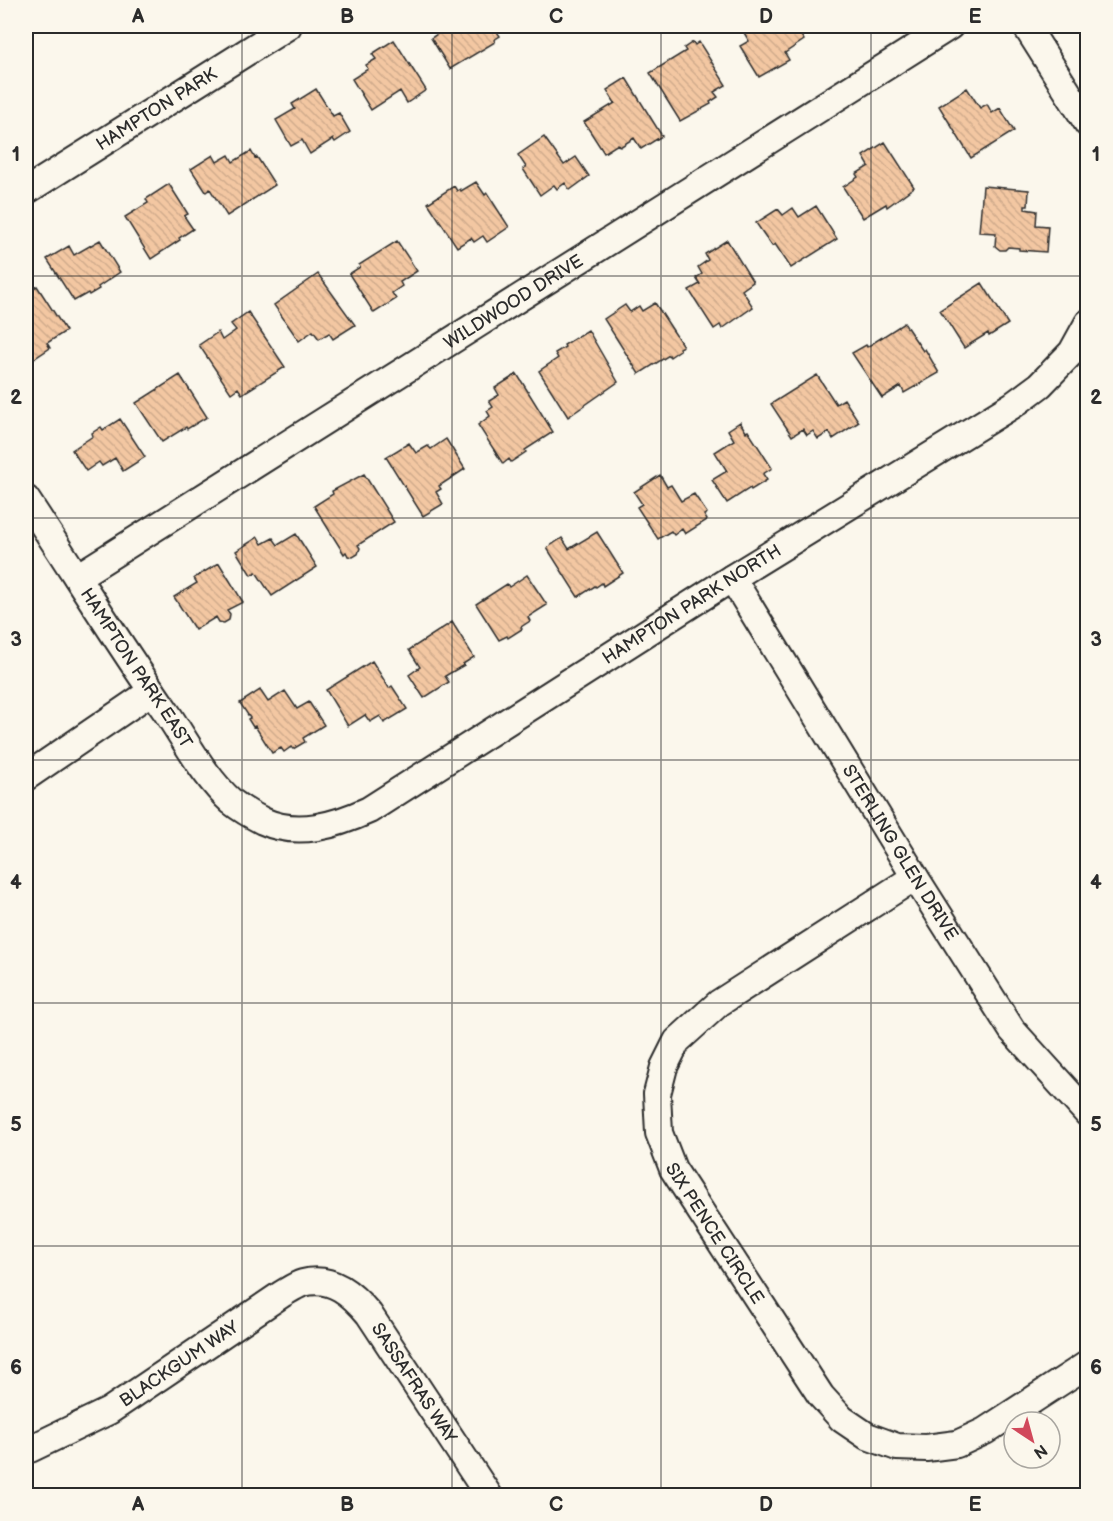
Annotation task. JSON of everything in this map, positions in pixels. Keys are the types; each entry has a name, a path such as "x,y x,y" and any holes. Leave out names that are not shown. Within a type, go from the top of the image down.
{"street":[{"name":"HAMPTON PARK","path":"26,191 288,26"},
{"name":"WILDWOOD DRIVE","path":"77,577 950,26"},
{"path":"1026,26 1088,124"},
{"name":"HAMPTON PARK NORTH","path":"265,822 289,828 316,828 343,822 369,810 732,578 1013,405 1040,385 1072,352 1088,323"},
{"name":"HAMPTON PARK EAST","path":"26,500 152,692 218,787 232,802 265,822"},
{"name":"STERLING GLEN DRIVE","path":"732,578 915,877 1012,1030 1088,1114"},
{"path":"26,777 152,692"},
{"name":"SIX PENCE CIRCLE","path":"915,877 719,1003 677,1041 664,1066 657,1094 659,1133 673,1169 821,1396 842,1419 867,1436 897,1447 926,1448 957,1444 985,1431 1088,1364"},
{"name":"BLACKGUM WAY","path":"26,1449 109,1411 282,1294 305,1282 330,1283"},
{"name":"SASSAFRAS WAY","path":"330,1283 353,1295 369,1314 489,1496"}],"building":[{"path":"444,26 493,26 500,36 494,40 495,42 450,69 431,38 445,29"},
{"path":"740,26 795,26 804,40 785,53 789,60 759,77 740,46 749,41"},
{"path":"394,40 426,90 407,103 400,91 371,110 352,79 368,69 366,65 376,59 372,54"},
{"path":"693,42 695,45 699,42 726,85 714,92 718,97 710,102 711,104 680,121 650,73 686,51 684,48"},
{"path":"626,78 662,136 641,149 634,138 604,153 584,122 615,103 607,90"},
{"path":"967,88 980,108 987,104 992,113 1000,108 1014,131 971,158 939,106"},
{"path":"316,89 333,116 339,113 350,132 335,142 333,139 310,154 302,140 291,146 276,120 295,109 292,104"},
{"path":"544,137 564,165 576,157 589,176 570,190 565,183 557,189 554,185 540,195 523,169 526,167 518,155"},
{"path":"885,142 914,187 887,207 886,204 863,218 843,187 858,177 856,174 869,166 863,156"},
{"path":"251,151 275,185 227,216 210,189 206,192 191,169 213,155 217,162 229,155 233,162"},
{"path":"476,182 485,195 487,193 509,227 487,242 483,236 474,242 471,238 457,247 428,203 454,186 457,191 460,189 461,191"},
{"path":"169,184 188,214 184,216 193,229 151,259 125,217 148,203 146,199"},
{"path":"983,186 1029,190 1028,206 1025,206 1025,209 1037,211 1036,225 1048,226 1046,252 1008,247 1000,250 995,246 996,233 979,232"},
{"path":"816,206 837,239 791,268 775,244 772,246 756,223 778,209 783,215 793,208 799,217"},
{"path":"100,240 120,272 98,287 99,289 74,301 47,259 69,246 74,255"},
{"path":"727,240 753,282 742,290 753,307 722,329 720,325 714,329 689,290 700,284 696,278 702,274 698,267 708,260 705,254"},
{"path":"397,241 417,271 400,282 402,286 392,293 396,299 374,313 349,274"},
{"path":"318,274 355,325 333,339 329,333 319,339 313,331 299,341 274,305"},
{"path":"982,283 1008,324 964,348 940,310"},
{"path":"37,286 66,331 47,343 50,348 26,364 26,293"},
{"path":"655,303 683,346 670,357 669,355 639,374 604,319 625,305 630,312 639,306 642,311"},
{"path":"248,312 285,367 242,394 238,388 231,393 199,345 218,332 222,340 236,330 231,324"},
{"path":"904,323 923,351 925,349 939,373 904,393 901,386 882,398 852,353 866,345 867,347"},
{"path":"588,330 618,382 568,417 539,371 558,358 555,353 565,347 564,345"},
{"path":"517,374 553,432 511,462 509,459 503,464 478,425 490,416 487,411 493,407 489,401 499,395 495,388"},
{"path":"180,375 207,417 162,442 136,403"},
{"path":"817,375 836,404 844,399 859,422 833,439 829,432 818,439 813,431 807,435 803,429 792,436 771,404"},
{"path":"120,419 145,457 123,471 115,458 102,466 99,462 86,471 72,450 93,436 92,433 101,427 103,430"},
{"path":"740,422 772,468 763,474 767,480 727,503 712,480 727,471 715,452 734,440 728,430"},
{"path":"446,439 465,469 439,486 441,489 436,492 443,504 423,516 386,457 409,443 416,453 428,446 431,449"},
{"path":"364,474 394,522 358,545 360,548 358,554 353,557 348,556 346,552 344,554 314,506 333,494 332,491"},
{"path":"660,475 667,487 671,485 681,501 694,494 707,513 704,515 707,520 685,534 682,529 674,535 671,531 658,539 637,507 642,504 634,492"},
{"path":"597,532 623,573 603,586 602,583 595,586 578,597 547,548 562,538 569,549"},
{"path":"296,534 317,567 272,596 256,572 251,575 236,551 258,537 262,544 273,538 278,545"},
{"path":"219,563 243,602 227,610 230,614 229,620 224,623 219,622 216,617 195,630 174,597 197,583 194,578"},
{"path":"527,575 547,605 528,617 530,621 521,627 522,629 508,638 507,636 499,640 476,604 507,584 509,587"},
{"path":"452,622 474,657 445,676 449,682 424,698 409,675 420,667 409,650"},
{"path":"372,661 389,688 392,686 407,709 384,723 380,716 370,722 365,715 348,726 326,690"},
{"path":"260,690 268,702 285,691 297,709 309,702 324,725 303,738 305,742 293,749 291,747 284,752 281,748 272,753 255,726 253,727 240,703"}]}
